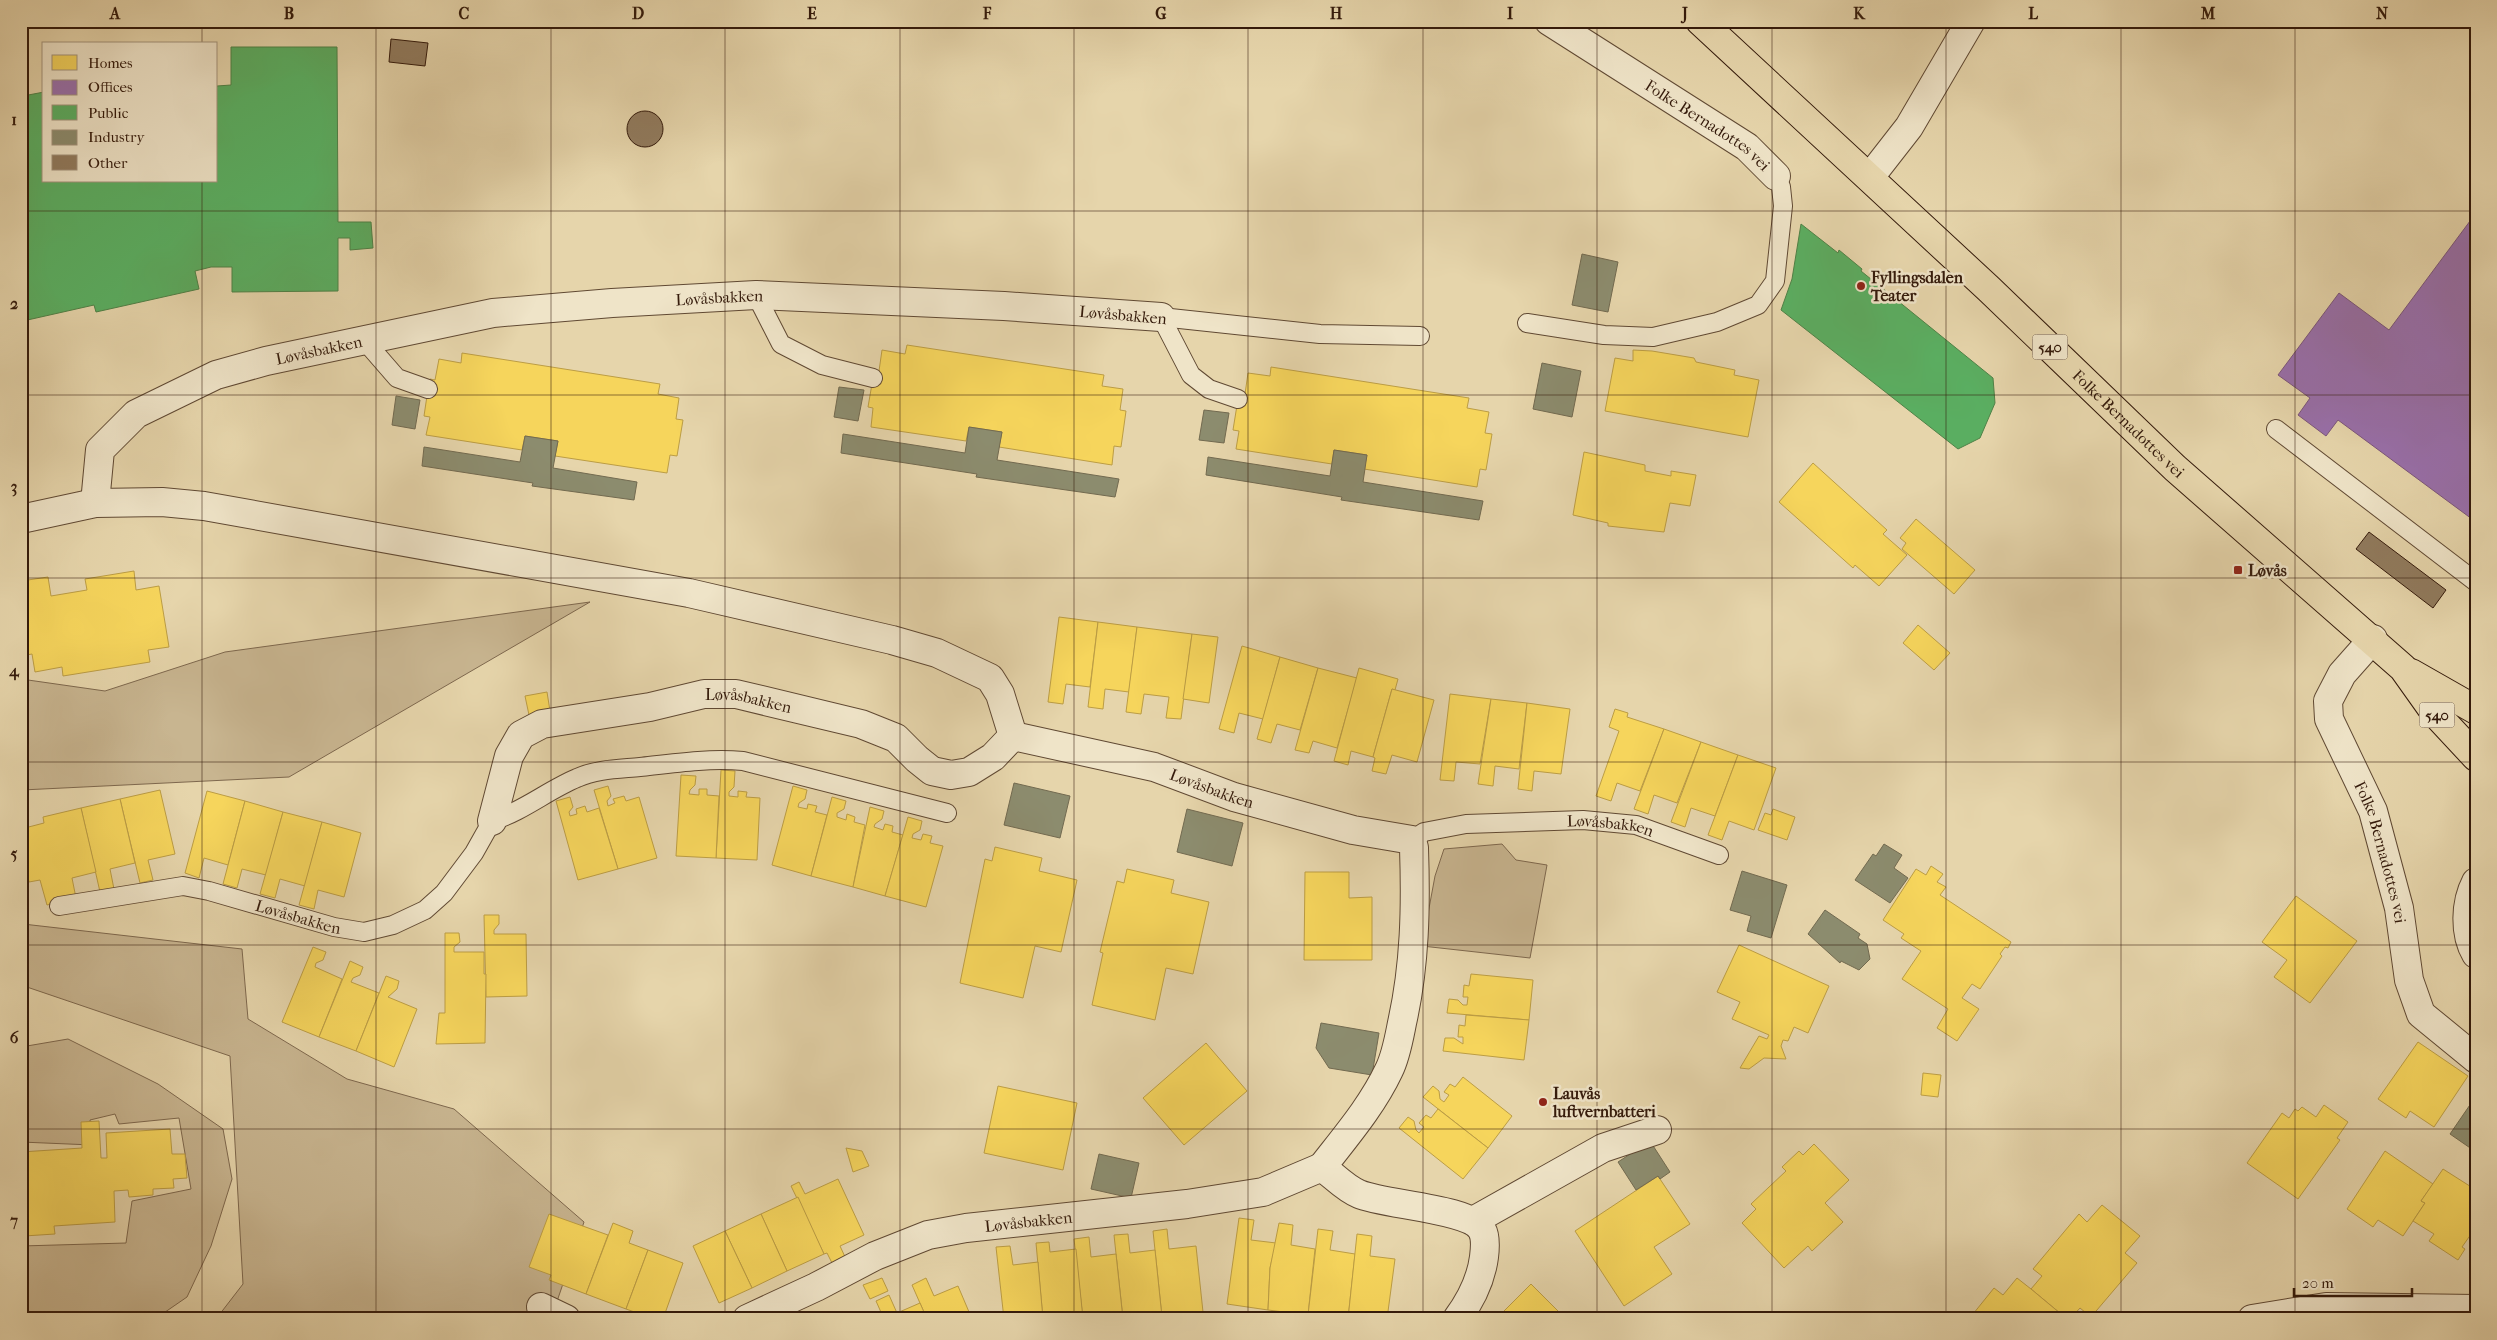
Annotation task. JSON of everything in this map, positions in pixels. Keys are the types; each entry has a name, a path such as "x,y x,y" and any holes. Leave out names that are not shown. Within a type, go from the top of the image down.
{"main road":[{"name":"Folke Bernadottes vei","path":"1700,21 1870,177 2175,468 2276,558 2403,668 2476,710"},
{"name":"Folke Bernadottes vei","path":"2403,668 2435,713 2476,757"}],"street":[{"name":"Folke Bernadottes vei","path":"1549,21 1747,146 1776,176"},
{"path":"1870,177 1909,127 1971,21"},
{"name":"Løvåsbakken","path":"95,503 100,450 136,414 216,375 266,361 493,313 612,303 756,295 1004,306 1161,317"},
{"path":"21,519 95,503 162,502 214,508 689,593 856,631 937,653 990,678 1000,694 1013,736"},
{"name":"Folke Bernadottes vei","path":"2372,640 2342,674 2328,701 2329,719 2373,811 2399,908 2409,980 2420,1014 2476,1059"},
{"name":"Løvåsbakken","path":"492,821 509,756 521,735 542,724 650,707 704,694 736,694 861,724 896,738 916,760 932,771 951,775 969,772 993,757 1013,736 1154,767 1234,797 1353,830 1412,840 1414,848 1416,909 1408,997 1398,1043 1390,1069 1366,1111 1322,1167 1263,1192 1187,1204 966,1228 928,1235 875,1256 816,1287 747,1319"},
{"path":"2476,882 2472,890 2468,913 2470,944 2476,954"},
{"path":"1473,1221 1604,1148 1657,1130"},
{"path":"1322,1167 1359,1194 1443,1212 1473,1221 1483,1231 1485,1248 1482,1275 1457,1319"},
{"path":"2254,1319 2326,1307 2476,1309"},
{"path":"542,1308 566,1319"}],"lane":[{"name":"Folke Bernadottes vei","path":"1527,323 1604,335 1653,337 1717,322 1758,305 1775,281 1783,206 1781,186 1776,176"},
{"path":"756,295 781,344 822,366 872,378"},
{"path":"1161,317 1191,375 1209,390 1238,398"},
{"name":"Løvåsbakken","path":"1161,317 1320,334 1420,336"},
{"path":"364,340 397,378 428,389"},
{"path":"2276,430 2476,582"},
{"path":"492,821 504,818 543,794 579,776 607,770 719,758 743,760 947,813"},
{"name":"Løvåsbakken","path":"1412,840 1424,832 1466,824 1583,820 1636,825 1720,855"},
{"name":"Løvåsbakken","path":"58,906 183,886 209,890 334,927 364,932 393,925 424,910 438,899 474,853 492,821"}],"shaded area":[{"path":"590,602 289,777 22,790 23,924 242,949 248,1019 347,1079 454,1109 584,1222 551,1319 216,1319 243,1284 230,1056 21,985 21,679 105,691 225,652"},
{"path":"1502,844 1516,860 1547,865 1530,958 1422,946 1435,876 1444,849"},
{"path":"68,1039 158,1084 223,1129 232,1179 211,1246 187,1297 155,1319 21,1319 21,1246 126,1243 132,1201 191,1189 179,1118 119,1124 115,1114 90,1120 92,1145 21,1142 21,1047"}],"building: Homes":[{"path":"907,345 1104,375 1102,386 1123,389 1120,410 1126,411 1121,447 1114,446 1112,465 999,447 1002,432 969,427 966,441 871,427 873,408 868,407 874,370 879,371 882,350 905,354"},
{"path":"1633,350 1694,358 1696,362 1735,370 1734,375 1759,380 1748,437 1605,411 1615,358 1633,361"},
{"path":"462,353 660,384 658,394 679,398 676,419 683,420 677,456 670,455 667,473 555,456 558,441 525,436 522,450 426,435 430,417 424,416 430,379 435,380 439,359 461,363"},
{"path":"1271,367 1469,398 1467,408 1489,412 1485,433 1492,434 1486,470 1480,469 1477,487 1364,469 1367,455 1334,450 1332,464 1236,449 1239,431 1233,430 1238,399 1245,394 1248,373 1270,376"},
{"path":"1584,452 1645,465 1645,471 1671,476 1671,471 1696,475 1690,506 1670,503 1664,532 1608,526 1608,523 1573,515"},
{"path":"1813,463 1887,530 1883,534 1907,555 1879,586 1855,565 1853,568 1779,502"},
{"path":"1916,519 1975,570 1954,594 1902,549 1906,543 1900,538"},
{"path":"134,571 136,590 159,586 169,647 148,650 150,662 63,676 62,667 35,672 32,654 21,656 21,581 48,577 51,596 87,590 85,579"},
{"path":"1059,617 1098,622 1090,687 1066,684 1063,704 1048,702"},
{"path":"1098,622 1137,627 1129,692 1105,689 1103,709 1088,707"},
{"path":"1918,625 1950,653 1934,670 1903,643"},
{"path":"1137,627 1192,634 1181,719 1166,718 1169,697 1144,694 1141,714 1126,712"},
{"path":"1192,634 1218,637 1209,703 1183,699"},
{"path":"1242,646 1280,657 1263,719 1239,713 1234,733 1219,729"},
{"path":"1280,657 1318,668 1300,730 1277,724 1271,743 1257,739"},
{"path":"1318,668 1357,678 1337,748 1313,741 1309,753 1295,750"},
{"path":"1359,668 1398,679 1395,690 1392,689 1373,757 1351,751 1348,765 1334,761"},
{"path":"1392,689 1434,700 1417,762 1392,755 1386,774 1372,771 1375,758 1373,757"},
{"path":"547,692 550,711 529,715 525,696"},
{"path":"1450,694 1491,699 1480,764 1456,762 1454,781 1440,780"},
{"path":"1491,699 1527,703 1519,769 1495,766 1493,786 1478,784"},
{"path":"1527,703 1570,709 1561,774 1534,771 1532,791 1518,789"},
{"path":"1615,709 1628,713 1627,717 1664,729 1640,791 1617,783 1611,801 1596,796 1619,731 1609,727"},
{"path":"1664,729 1701,742 1677,803 1654,795 1648,814 1634,809"},
{"path":"1701,742 1738,755 1715,816 1691,808 1685,827 1671,822"},
{"path":"1738,755 1776,768 1754,830 1729,821 1722,840 1708,835"},
{"path":"721,770 735,771 734,787 729,792 729,796 738,797 738,791 747,792 746,797 760,798 757,860 716,858"},
{"path":"681,775 696,776 695,785 689,794 699,795 699,789 707,789 707,795 719,796 716,858 676,856"},
{"path":"608,786 611,796 607,801 608,806 615,803 613,799 624,796 626,801 639,797 657,858 618,869 594,790"},
{"path":"793,786 807,790 805,799 799,803 798,807 807,809 808,804 817,806 815,812 827,815 811,876 772,865"},
{"path":"160,790 175,854 148,860 153,880 140,883 120,799"},
{"path":"207,791 245,801 228,865 204,858 199,878 185,873"},
{"path":"570,797 573,807 569,812 570,816 577,814 576,809 585,806 587,812 599,808 618,869 578,880 556,801"},
{"path":"832,797 846,801 844,809 837,813 837,817 846,820 847,814 855,817 854,822 865,825 853,887 811,876"},
{"path":"120,799 135,863 110,869 114,889 100,892 81,808"},
{"path":"245,801 283,812 266,875 242,869 237,888 223,884"},
{"path":"870,807 884,811 882,819 874,827 883,830 885,824 893,826 892,832 903,835 885,896 853,887"},
{"path":"81,808 96,872 72,878 76,898 47,905 40,880 29,882 21,847 21,829 44,823 43,817"},
{"path":"1773,809 1795,817 1787,840 1758,830 1765,813 1771,815"},
{"path":"283,812 322,822 305,886 280,879 275,898 260,894"},
{"path":"908,817 922,821 920,830 913,834 912,838 921,840 923,834 932,836 930,843 943,846 926,907 885,896"},
{"path":"322,822 361,833 344,897 318,890 314,909 299,905"},
{"path":"995,847 1042,858 1039,871 1077,880 1061,952 1035,946 1023,998 960,983 985,859 992,861"},
{"path":"1931,866 1943,874 1937,882 1946,887 1940,895 2011,942 2008,948 2005,947 2000,954 2002,956 1980,989 1972,984 1962,998 1979,1009 1957,1041 1937,1028 1948,1009 1902,979 1921,951 1901,938 1904,934 1883,920 1916,869 1926,875"},
{"path":"1127,869 1174,880 1171,893 1209,902 1193,974 1166,968 1155,1020 1092,1005 1103,953 1100,952 1117,881 1124,883"},
{"path":"1305,872 1349,872 1349,898 1372,897 1372,960 1304,960"},
{"path":"2296,896 2357,941 2310,1003 2274,977 2287,960 2262,942"},
{"path":"484,915 499,915 499,924 494,930 494,934 526,934 527,996 486,997"},
{"path":"445,933 459,933 460,942 454,947 454,952 484,952 484,974 486,974 485,1043 436,1044 439,1013 445,1013"},
{"path":"1739,945 1829,986 1808,1033 1794,1027 1788,1041 1783,1040 1781,1046 1786,1059 1764,1058 1749,1069 1740,1068 1759,1036 1767,1039 1769,1035 1732,1019 1740,1002 1717,992"},
{"path":"313,947 326,952 323,960 316,963 315,967 342,979 319,1037 282,1022"},
{"path":"350,961 363,967 360,975 353,978 351,982 379,993 356,1051 319,1037"},
{"path":"1471,974 1533,980 1529,1020 1447,1013 1449,999 1458,1000 1463,1005 1467,1005 1468,997 1463,997 1464,985 1469,986"},
{"path":"386,976 399,981 397,989 388,997 417,1009 394,1067 356,1051"},
{"path":"1466,1015 1529,1020 1524,1060 1443,1051 1445,1038 1454,1038 1463,1044 1463,1037 1458,1037 1459,1025 1465,1026"},
{"path":"2418,1042 2468,1076 2434,1127 2410,1111 2406,1118 2378,1099"},
{"path":"1206,1043 1247,1091 1184,1145 1143,1098"},
{"path":"1923,1073 1941,1075 1938,1097 1921,1095"},
{"path":"1463,1077 1512,1116 1488,1148 1423,1097 1433,1086 1439,1091 1440,1099 1444,1102 1449,1095 1444,1092 1450,1084 1455,1087"},
{"path":"998,1086 1077,1103 1063,1170 984,1153"},
{"path":"2324,1105 2348,1122 2337,1138 2340,1140 2298,1199 2247,1163 2282,1113 2289,1118 2295,1109 2298,1111 2302,1107 2316,1117"},
{"path":"1438,1109 1488,1148 1463,1179 1399,1128 1408,1117 1414,1121 1416,1130 1419,1133 1424,1127 1419,1123 1426,1115 1431,1118"},
{"path":"99,1121 101,1158 107,1158 106,1133 170,1129 172,1154 185,1154 187,1178 173,1179 174,1188 153,1189 153,1195 129,1197 128,1190 114,1191 115,1222 54,1226 55,1234 24,1236 24,1227 21,1227 21,1152 82,1148 81,1122"},
{"path":"1814,1144 1849,1180 1825,1203 1843,1222 1812,1251 1808,1246 1784,1268 1742,1223 1756,1209 1751,1204 1786,1171 1782,1167 1799,1151 1803,1155"},
{"path":"846,1148 862,1151 869,1166 853,1172"},
{"path":"2385,1151 2433,1184 2421,1201 2425,1203 2403,1236 2378,1220 2373,1227 2347,1209"},
{"path":"2443,1169 2476,1190 2476,1227 2462,1247 2465,1249 2458,1260 2429,1241 2434,1234 2413,1221 2425,1203 2421,1201"},
{"path":"1658,1176 1690,1224 1654,1247 1672,1274 1624,1306 1575,1231"},
{"path":"838,1179 864,1235 840,1246 846,1259 833,1265 827,1253 824,1254 791,1186 799,1182 805,1194"},
{"path":"798,1197 824,1254 787,1271 761,1214"},
{"path":"2102,1205 2140,1236 2125,1253 2137,1263 2091,1317 2080,1308 2070,1319 2067,1319 2031,1289 2042,1276 2033,1269 2079,1214 2087,1222"},
{"path":"549,1214 608,1235 586,1294 549,1280 551,1275 529,1267"},
{"path":"761,1214 787,1271 752,1288 725,1231"},
{"path":"1239,1218 1254,1220 1251,1240 1276,1243 1270,1268 1268,1310 1227,1304"},
{"path":"613,1223 633,1231 629,1243 648,1250 626,1309 586,1294"},
{"path":"1279,1223 1293,1225 1291,1245 1315,1249 1308,1315 1268,1310 1270,1268"},
{"path":"1167,1229 1169,1249 1196,1246 1203,1312 1162,1317 1153,1231"},
{"path":"1318,1229 1333,1231 1330,1250 1355,1254 1348,1319 1308,1315"},
{"path":"725,1231 752,1288 719,1303 693,1246"},
{"path":"1128,1234 1130,1253 1155,1250 1162,1317 1123,1319 1114,1235"},
{"path":"1357,1234 1372,1236 1370,1256 1395,1259 1387,1319 1348,1319"},
{"path":"1089,1237 1091,1257 1116,1254 1123,1319 1083,1319 1074,1239"},
{"path":"1049,1242 1050,1252 1076,1249 1083,1319 1043,1319 1036,1243"},
{"path":"1010,1246 1013,1265 1038,1262 1043,1319 1004,1319 996,1247"},
{"path":"648,1250 683,1263 663,1319 654,1319 626,1309"},
{"path":"882,1278 888,1291 870,1299 863,1285"},
{"path":"926,1278 934,1296 958,1286 972,1319 927,1319 912,1285"},
{"path":"2017,1278 2067,1319 2058,1319 2052,1314 2048,1319 1969,1319 1994,1288 2003,1295"},
{"path":"1531,1284 1566,1319 1496,1319"},
{"path":"889,1295 897,1313 920,1303 927,1319 884,1319 876,1301"}],"building: Offices":[{"path":"2476,213 2476,522 2338,420 2326,436 2298,415 2310,398 2278,375 2339,293 2389,330"}],"building: Public":[{"path":"231,47 337,47 338,222 371,222 373,248 350,250 350,238 338,238 338,291 232,292 232,267 211,267 195,271 199,289 96,312 94,305 23,321 25,329 21,329 21,88 23,96 42,92 42,182 218,182 218,86 231,85"},
{"path":"1801,224 1838,253 1839,250 1862,269 1861,271 1993,378 1995,403 1980,438 1958,449 1781,310 1792,279"}],"building: Industry":[{"path":"1582,254 1618,262 1608,312 1572,305"},
{"path":"1542,363 1581,371 1572,417 1533,409"},
{"path":"839,387 864,390 858,421 834,417"},
{"path":"396,396 420,400 415,429 392,425"},
{"path":"1204,410 1229,413 1224,443 1199,440"},
{"path":"969,427 1002,432 997,460 1119,479 1115,497 976,477 977,474 841,453 843,434 965,453"},
{"path":"525,436 558,441 553,468 637,482 634,500 532,486 533,483 422,466 424,447 520,462"},
{"path":"1334,450 1367,455 1363,482 1483,501 1479,520 1341,500 1342,497 1206,475 1208,457 1330,476"},
{"path":"1014,783 1070,796 1060,838 1004,825"},
{"path":"1187,809 1243,823 1232,866 1177,852"},
{"path":"1884,844 1902,855 1894,868 1908,878 1890,903 1855,880 1873,854 1876,856"},
{"path":"1742,871 1787,885 1771,938 1747,931 1751,916 1730,910"},
{"path":"1825,910 1860,934 1858,938 1867,944 1870,959 1859,970 1841,961 1840,963 1808,934"},
{"path":"1321,1023 1379,1033 1372,1075 1329,1068 1316,1048"},
{"path":"2474,1099 2476,1100 2476,1152 2450,1134"},
{"path":"1650,1141 1670,1172 1660,1179 1658,1176 1636,1190 1618,1162"},
{"path":"1099,1154 1139,1163 1131,1198 1091,1189"}],"building: Other":[{"path":"391,39 428,43 425,66 389,62"},
{"path":"645,111 657,117 663,129 657,141 645,147 633,141 627,129 633,117"},
{"path":"2369,532 2446,590 2433,608 2356,549"}],"place":[{"name":"Fyllingsdalen Teater","path":"1861,286"},
{"name":"Løvås","path":"2238,570"},
{"name":"Lauvås luftvernbatteri","path":"1543,1102"}]}
